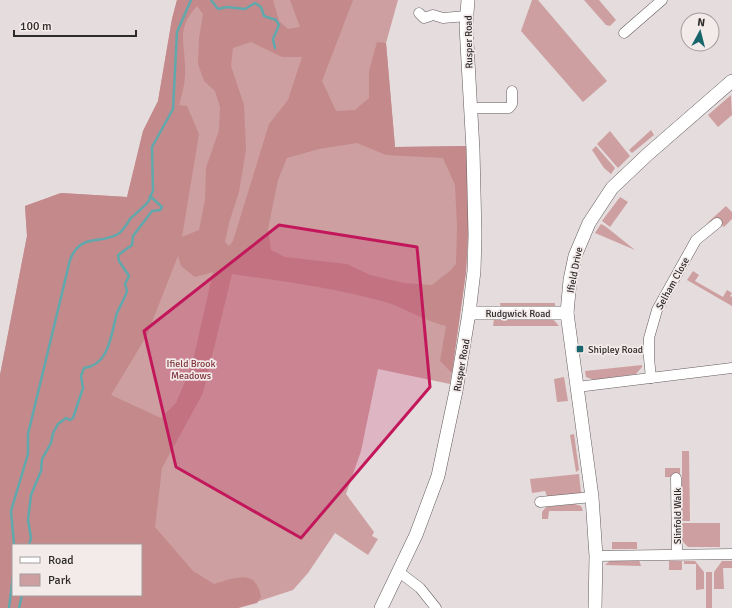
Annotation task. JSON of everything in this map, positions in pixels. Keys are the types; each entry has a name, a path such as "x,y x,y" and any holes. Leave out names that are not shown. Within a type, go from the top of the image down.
{"street":[{"name":"Rusper Road","path":"381,608 425,515 438,476 453,405 469,312 474,271 475,235 467,16 468,0"},
{"path":"624,33 662,0"},
{"path":"419,13 424,18 433,15 444,18 467,16"},
{"name":"Ifield Drive","path":"596,608 596,556 592,497 567,313 570,280 575,256 585,229 604,197 648,154 731,84"},
{"path":"471,108 509,108 512,104 512,91"},
{"name":"Selham Close","path":"651,378 649,338 657,310 696,240 717,223"},
{"name":"Rudgwick Road","path":"469,312 567,313"},
{"path":"577,387 732,368"},
{"name":"Slinfold Walk","path":"676,478 677,554"},
{"path":"540,502 592,497"},
{"path":"596,556 732,554"},
{"path":"399,572 420,588 436,608"}],"highlighted area":[{"path":"279,225 417,247 430,387 301,538 176,467 144,331"}],"green space":[{"name":"Ifield Brook Meadows","path":"177,0 398,0 386,43 395,147 467,146 469,215 466,272 450,384 378,369 361,451 346,494 374,532 372,536 378,539 368,555 335,533 308,573 293,590 238,608 0,608 0,375 27,236 25,206 61,193 127,197 143,131 158,101 172,19"},
{"path":"177,0 273,0 279,21 288,29 300,27 290,0 353,0 322,81 336,111 355,110 369,98 369,71 377,42 386,43 395,147 467,146 469,215 466,272 452,373 440,361 446,326 382,301 363,296 307,285 232,274 203,393 162,468 155,527 193,571 214,584 230,579 244,577 254,582 261,597 257,603 238,608 0,608 0,375 27,236 25,206 61,193 127,197 143,131 158,101 172,19","holes":["197,6 203,14 199,38 198,64 204,81 215,91 220,107 219,130 206,168 205,200 199,230 182,237 199,134 187,106 179,105 185,75 183,34 184,27","251,42 282,57 302,57 288,100 269,124 233,241 229,246 225,242 229,223 239,192 246,150 244,105 231,66 233,48","357,143 386,155 443,158 455,185 457,226 456,264 451,270 432,285 404,283 370,275 347,264 285,257 271,250 268,229 278,180 287,158 319,149","178,256 181,266 195,277 213,272 192,365 176,403 161,418 111,395 146,337"]},
{"path":"532,0 538,0 607,81 583,102 521,31"},
{"path":"584,0 599,0 616,20 610,26 606,25"},
{"path":"731,95 732,115 718,127 708,115"},
{"path":"651,130 654,135 632,153 629,150"},
{"path":"610,131 630,156 618,168 597,144"},
{"path":"596,146 615,168 611,174 604,168 592,150"},
{"path":"620,197 628,202 610,227 602,221"},
{"path":"726,206 732,212 732,219 724,227 715,218 705,225"},
{"path":"601,224 605,226 635,250 595,233"},
{"path":"693,271 699,275 695,281 723,297 727,290 732,293 730,296 732,297 732,306 687,280"},
{"path":"500,303 555,303 555,307 501,308"},
{"path":"552,318 559,326 493,326 494,319"},
{"path":"642,365 636,374 594,380 586,377 585,371"},
{"path":"564,377 568,401 557,402 554,379"},
{"path":"574,434 579,470 576,472 570,435"},
{"path":"682,451 689,451 690,521 682,521"},
{"path":"665,468 680,468 680,477 665,477"},
{"path":"579,474 581,493 547,496 545,491 532,493 530,479"},
{"path":"575,504 581,506 583,511 549,511 548,519 542,519 542,512 546,507"},
{"path":"682,523 720,523 720,547 688,547 682,541"},
{"path":"612,542 637,542 637,549 612,549"},
{"path":"611,560 639,560 641,566 605,565"},
{"path":"669,561 682,561 682,570 669,570"},
{"path":"684,561 695,561 704,572 704,589 696,590 696,564 684,564"},
{"path":"722,561 732,561 732,568 723,568 724,589 714,589 714,572"},
{"path":"706,572 712,572 712,608 706,608"}],"waterway":[{"path":"14,544 11,511 28,454 28,434 70,260 79,246 120,233 130,219 148,202 153,191 152,147 173,109 177,32 191,0"},
{"path":"211,0 218,9 227,7 245,9 255,3 261,7 264,16 276,20 279,25 273,39 275,48"},
{"path":"29,544 31,538 28,520 31,495 41,471 42,459 51,443 53,433 58,424 66,418 70,420 73,418 83,388 81,376 84,368 93,366 99,361 108,347 117,313 127,291 125,284 129,276 119,261 118,255 132,245 133,236 152,211 160,210 162,207 150,196"},
{"path":"9,608 12,584"},
{"path":"19,608 22,596"}],"place":[{"name":"Shipley Road","path":"580,349"}]}
